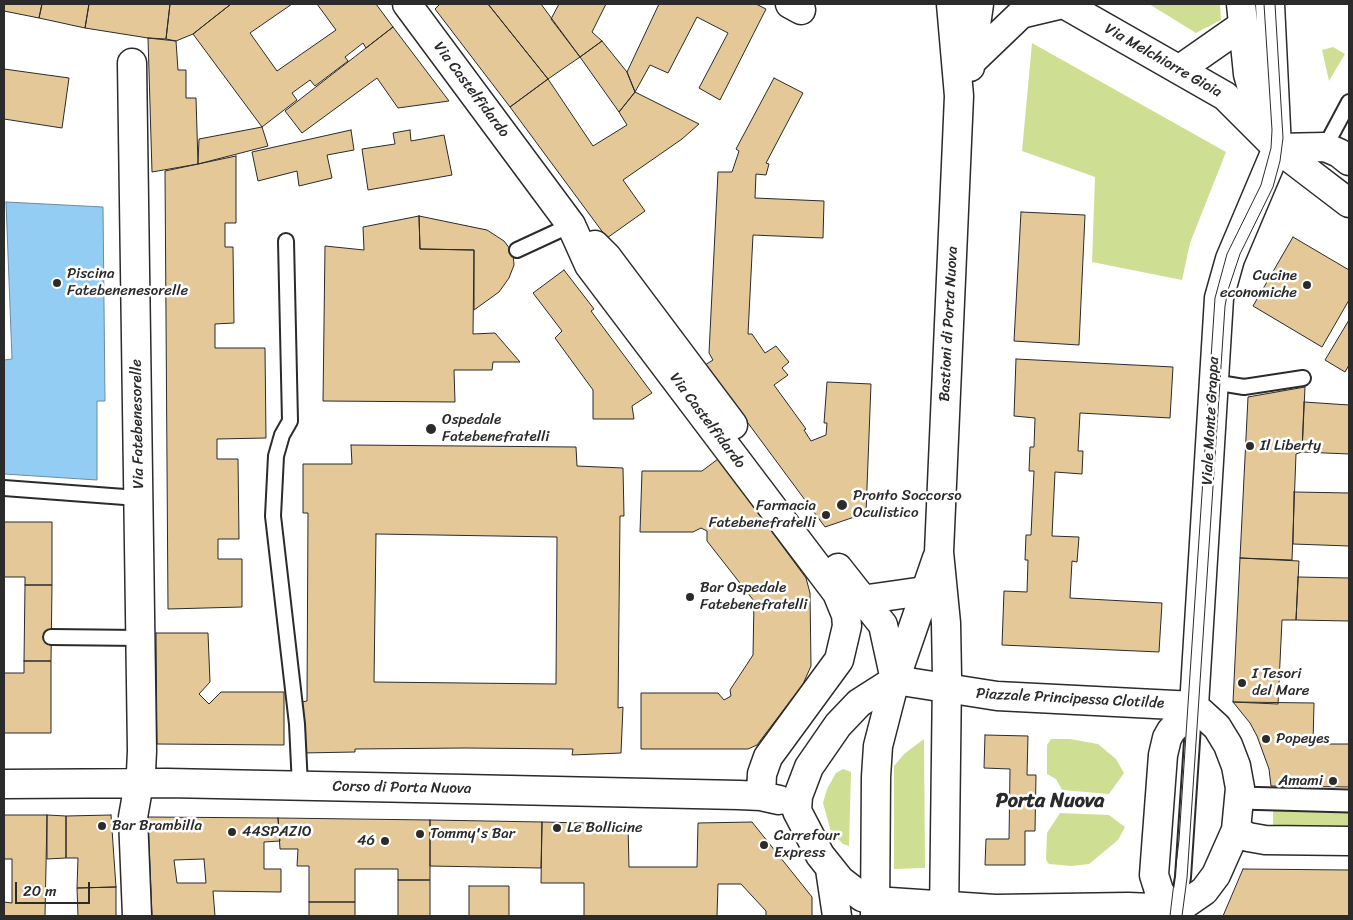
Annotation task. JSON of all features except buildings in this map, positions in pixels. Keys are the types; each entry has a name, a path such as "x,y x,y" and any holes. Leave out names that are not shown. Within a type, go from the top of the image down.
{"street":[{"name":"Via Castelfidardo","path":"407,4 571,225 607,257 853,607 883,625 895,680"},
{"name":"Bastioni di Porta Nuova","path":"947,690 946,623 939,552 959,96 951,4"},
{"name":"Bastioni di Porta Nuova","path":"959,96 973,60 978,4"},
{"path":"973,60 1021,14 1064,4"},
{"name":"Via Melchiorre Gioia","path":"1064,4 1225,96 1278,148 1349,204"},
{"name":"Viale Monte Grappa","path":"1194,706 1217,320 1224,278 1278,148 1270,4"},
{"path":"1180,69 1242,14"},
{"path":"1242,14 1246,66 1253,92 1278,148 1325,147 1339,153 1349,161"},
{"name":"Via Fatebenesorelle","path":"132,63 142,751 133,817 137,916"},
{"name":"Bastioni di Porta Nuova","path":"895,680 924,591 939,552"},
{"path":"761,796 762,774 768,757 839,660 853,607 924,591"},
{"path":"895,680 859,703 830,735 803,781 798,796 797,811 811,840 830,869 851,890 875,909 993,913 1128,908 1177,913 1211,882 1236,830 1240,798 1236,766 1228,745 1217,727 1194,706"},
{"path":"875,909 877,754 895,680"},
{"name":"Piazzale Principessa Clotilde","path":"895,680 947,690 996,696 1194,706"},
{"path":"944,911 947,690"},
{"name":"Piazzale Principessa Clotilde","path":"1177,913 1160,894 1154,875 1163,755 1167,738 1176,724 1194,706"},
{"name":"Corso di Porta Nuova","path":"4,784 138,785 167,783 761,796 780,800 797,811"},
{"path":"1240,798 1349,801"},
{"path":"1236,830 1248,837 1265,840 1349,841"},
{"path":"830,869 837,916"}],"lane":[{"path":"1325,147 1349,102"},
{"path":"517,250 571,225"},
{"path":"286,241 290,420 282,435 276,456 272,516 297,724 300,786"},
{"path":"1213,382 1244,386 1303,378"},
{"path":"4,488 138,498"},
{"path":"51,637 140,638"}],"green space":[{"path":"1149,4 1220,4 1221,20 1196,33"},
{"path":"1032,43 1226,152 1190,243 1182,280 1092,262 1095,177 1022,151"},
{"path":"1333,47 1345,54 1329,81 1322,50"},
{"path":"924,739 925,868 894,869 894,766 904,754"},
{"path":"1051,739 1070,739 1098,744 1116,759 1124,773 1109,794 1062,790 1056,779 1047,774 1047,745"},
{"path":"843,769 851,772 849,846 843,844 831,832 823,803 827,789 836,773"},
{"path":"1273,810 1349,811 1349,832 1273,831"},
{"path":"1060,813 1109,815 1125,827 1118,840 1089,864 1072,866 1049,864 1046,860 1047,833"}],"water":[{"name":"Piscina Fatebenenesorelle","path":"6,202 103,207 105,401 97,401 97,480 4,474 4,360 12,359"}],"tram line":[{"path":"1170,916 1179,840 1215,298 1227,254 1261,185 1271,148 1272,130 1264,4"},
{"path":"1182,916 1187,878 1225,306 1228,290 1240,254 1273,187 1280,161 1283,138 1275,4"}],"place":[{"name":"Piscina Fatebenenesorelle","path":"57,283"},
{"name":"Cucine economiche","path":"1307,285"},
{"name":"Ospedale Fatebenefratelli","path":"431,429"},
{"name":"Il Liberty","path":"1250,446"},
{"name":"Pronto Soccorso Oculistico","path":"842,505"},
{"name":"Farmacia Fatebenefratelli","path":"826,515"},
{"name":"Bar Ospedale Fatebenefratelli","path":"690,597"},
{"name":"I Tesori del Mare","path":"1242,683"},
{"name":"Popeyes","path":"1266,739"},
{"name":"Amami","path":"1333,781"},
{"name":"Bar Brambilla","path":"102,826"},
{"name":"Le Bollicine","path":"557,828"},
{"name":"44SPAZIO","path":"232,832"},
{"name":"Tommy's Bar","path":"420,834"},
{"name":"46","path":"385,841"},
{"name":"Carrefour Express","path":"764,845"}],"district":[{"name":"Porta Nuova","path":"1050,802"}]}
